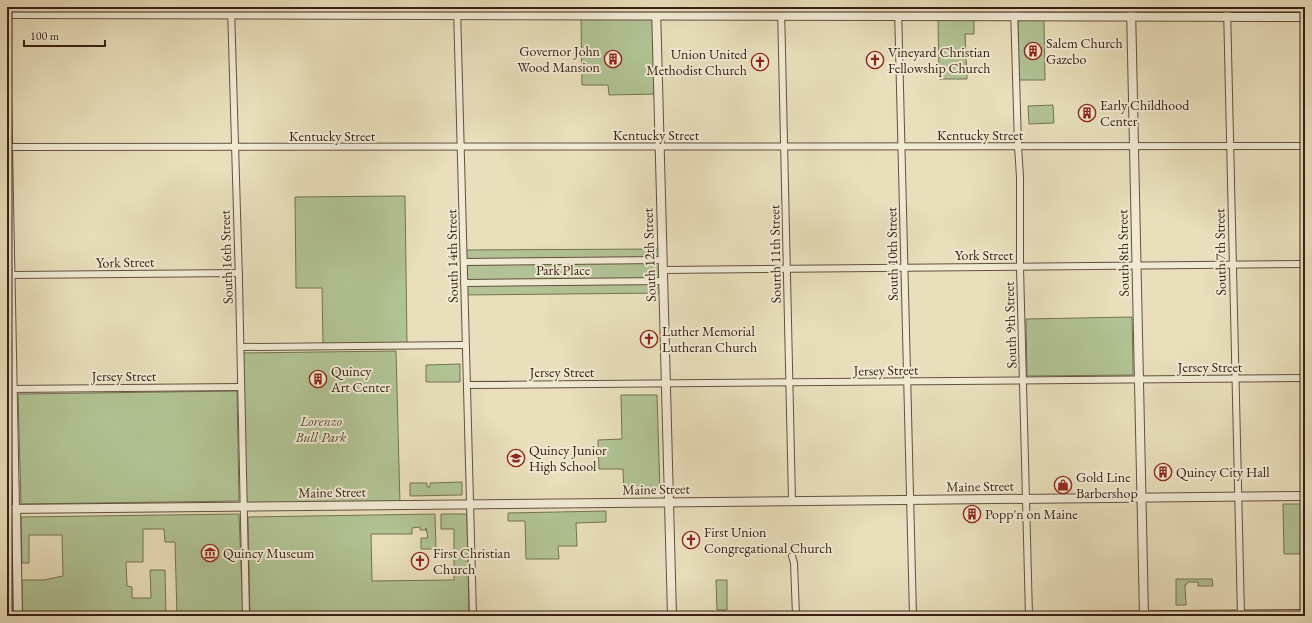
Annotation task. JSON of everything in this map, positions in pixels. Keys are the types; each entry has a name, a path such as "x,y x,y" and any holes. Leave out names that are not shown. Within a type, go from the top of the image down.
{"street":[{"name":"Sourth 11th Street","path":"781,7 792,501"},
{"name":"South 10th Street","path":"898,7 913,616"},
{"name":"South 9th Street","path":"1014,7 1020,177 1020,266 1029,616"},
{"name":"South 8th Street","path":"1131,7 1144,615"},
{"name":"South 7th Street","path":"1227,7 1237,497 1241,615"},
{"path":"7,14 117,11 656,11 781,16 1305,17"},
{"name":"South 16th Street","path":"231,11 241,347 246,616"},
{"name":"South 14th Street","path":"457,11 472,616"},
{"name":"South 12th Street","path":"656,11 672,616"},
{"path":"7,45 11,275 9,299 10,389 16,508 18,616"},
{"name":"Kentucky Street","path":"8,147 1305,146"},
{"name":"Park Place","path":"464,262 662,260"},
{"name":"York Street","path":"663,270 1305,264"},
{"name":"York Street","path":"11,275 239,273"},
{"name":"Park Place","path":"464,283 663,281"},
{"path":"241,347 465,345"},
{"name":"Jersey Street","path":"467,385 1305,378"},
{"name":"Jersey Street","path":"10,389 241,388"},
{"name":"Maine Street","path":"7,508 1305,496"},
{"path":"792,556 794,562 796,616"},
{"path":"933,616 1241,615 1305,612"}],"green space":[{"path":"581,17 655,17 655,94 609,95 608,85 582,85"},
{"path":"938,20 974,20 974,34 965,34 967,79 939,79"},
{"path":"1018,20 1044,20 1045,80 1019,80"},
{"path":"1053,105 1054,123 1029,124 1028,106"},
{"path":"405,196 407,343 323,344 322,288 296,288 295,197"},
{"path":"662,249 663,293 464,295 463,250"},
{"path":"1132,317 1133,375 1027,376 1026,319"},
{"name":"Lorenzo Bull Park","path":"396,351 400,505 244,507 241,353"},
{"path":"460,364 460,382 426,382 426,365"},
{"path":"237,391 239,501 21,504 18,394"},
{"path":"7,394 9,394 11,504 7,504"},
{"path":"621,395 657,395 660,492 624,493 623,469 599,469 598,440 622,439"},
{"path":"462,482 462,495 410,496 410,483 427,483 427,487 430,487 430,483"},
{"path":"1283,504 1305,504 1305,554 1284,554"},
{"path":"606,511 606,522 576,523 577,546 558,546 559,559 526,559 525,521 508,521 508,513"},
{"path":"239,514 243,616 177,616 175,542 165,542 164,529 143,529 143,562 126,562 127,586 132,587 132,598 151,598 150,570 165,570 166,616 22,616 22,580 44,580 63,576 62,535 29,535 29,563 22,563 21,517"},
{"path":"435,514 436,549 421,549 421,538 428,538 426,528 426,530 420,530 420,527 412,528 412,534 371,534 372,581 454,580 454,529 441,529 441,514 467,514 469,616 250,616 248,517"},
{"path":"7,517 12,517 15,616 7,616"},
{"path":"1176,579 1212,579 1213,586 1198,586 1198,582 1187,582 1185,585 1186,605 1176,605"},
{"path":"716,580 727,580 727,610 717,610"}],"place":[{"name":"Salem Church Gazebo","path":"1033,51"},
{"name":"Governor John Wood Mansion","path":"613,59"},
{"name":"Vineyard Christian Fellowship Church","path":"875,60"},
{"name":"Union United Methodist Church","path":"760,62"},
{"name":"Early Childhood Center","path":"1087,113"},
{"name":"Luther Memorial Lutheran Church","path":"649,339"},
{"name":"Quincy Art Center","path":"318,379"},
{"name":"Quincy Junior High School","path":"516,458"},
{"name":"Quincy City Hall","path":"1163,472"},
{"name":"Gold Line Barbershop","path":"1063,485"},
{"name":"Popp'n on Maine","path":"972,514"},
{"name":"First Union Congregational Church","path":"691,540"},
{"name":"Quincy Museum","path":"210,553"},
{"name":"First Christian Church","path":"420,561"}]}
